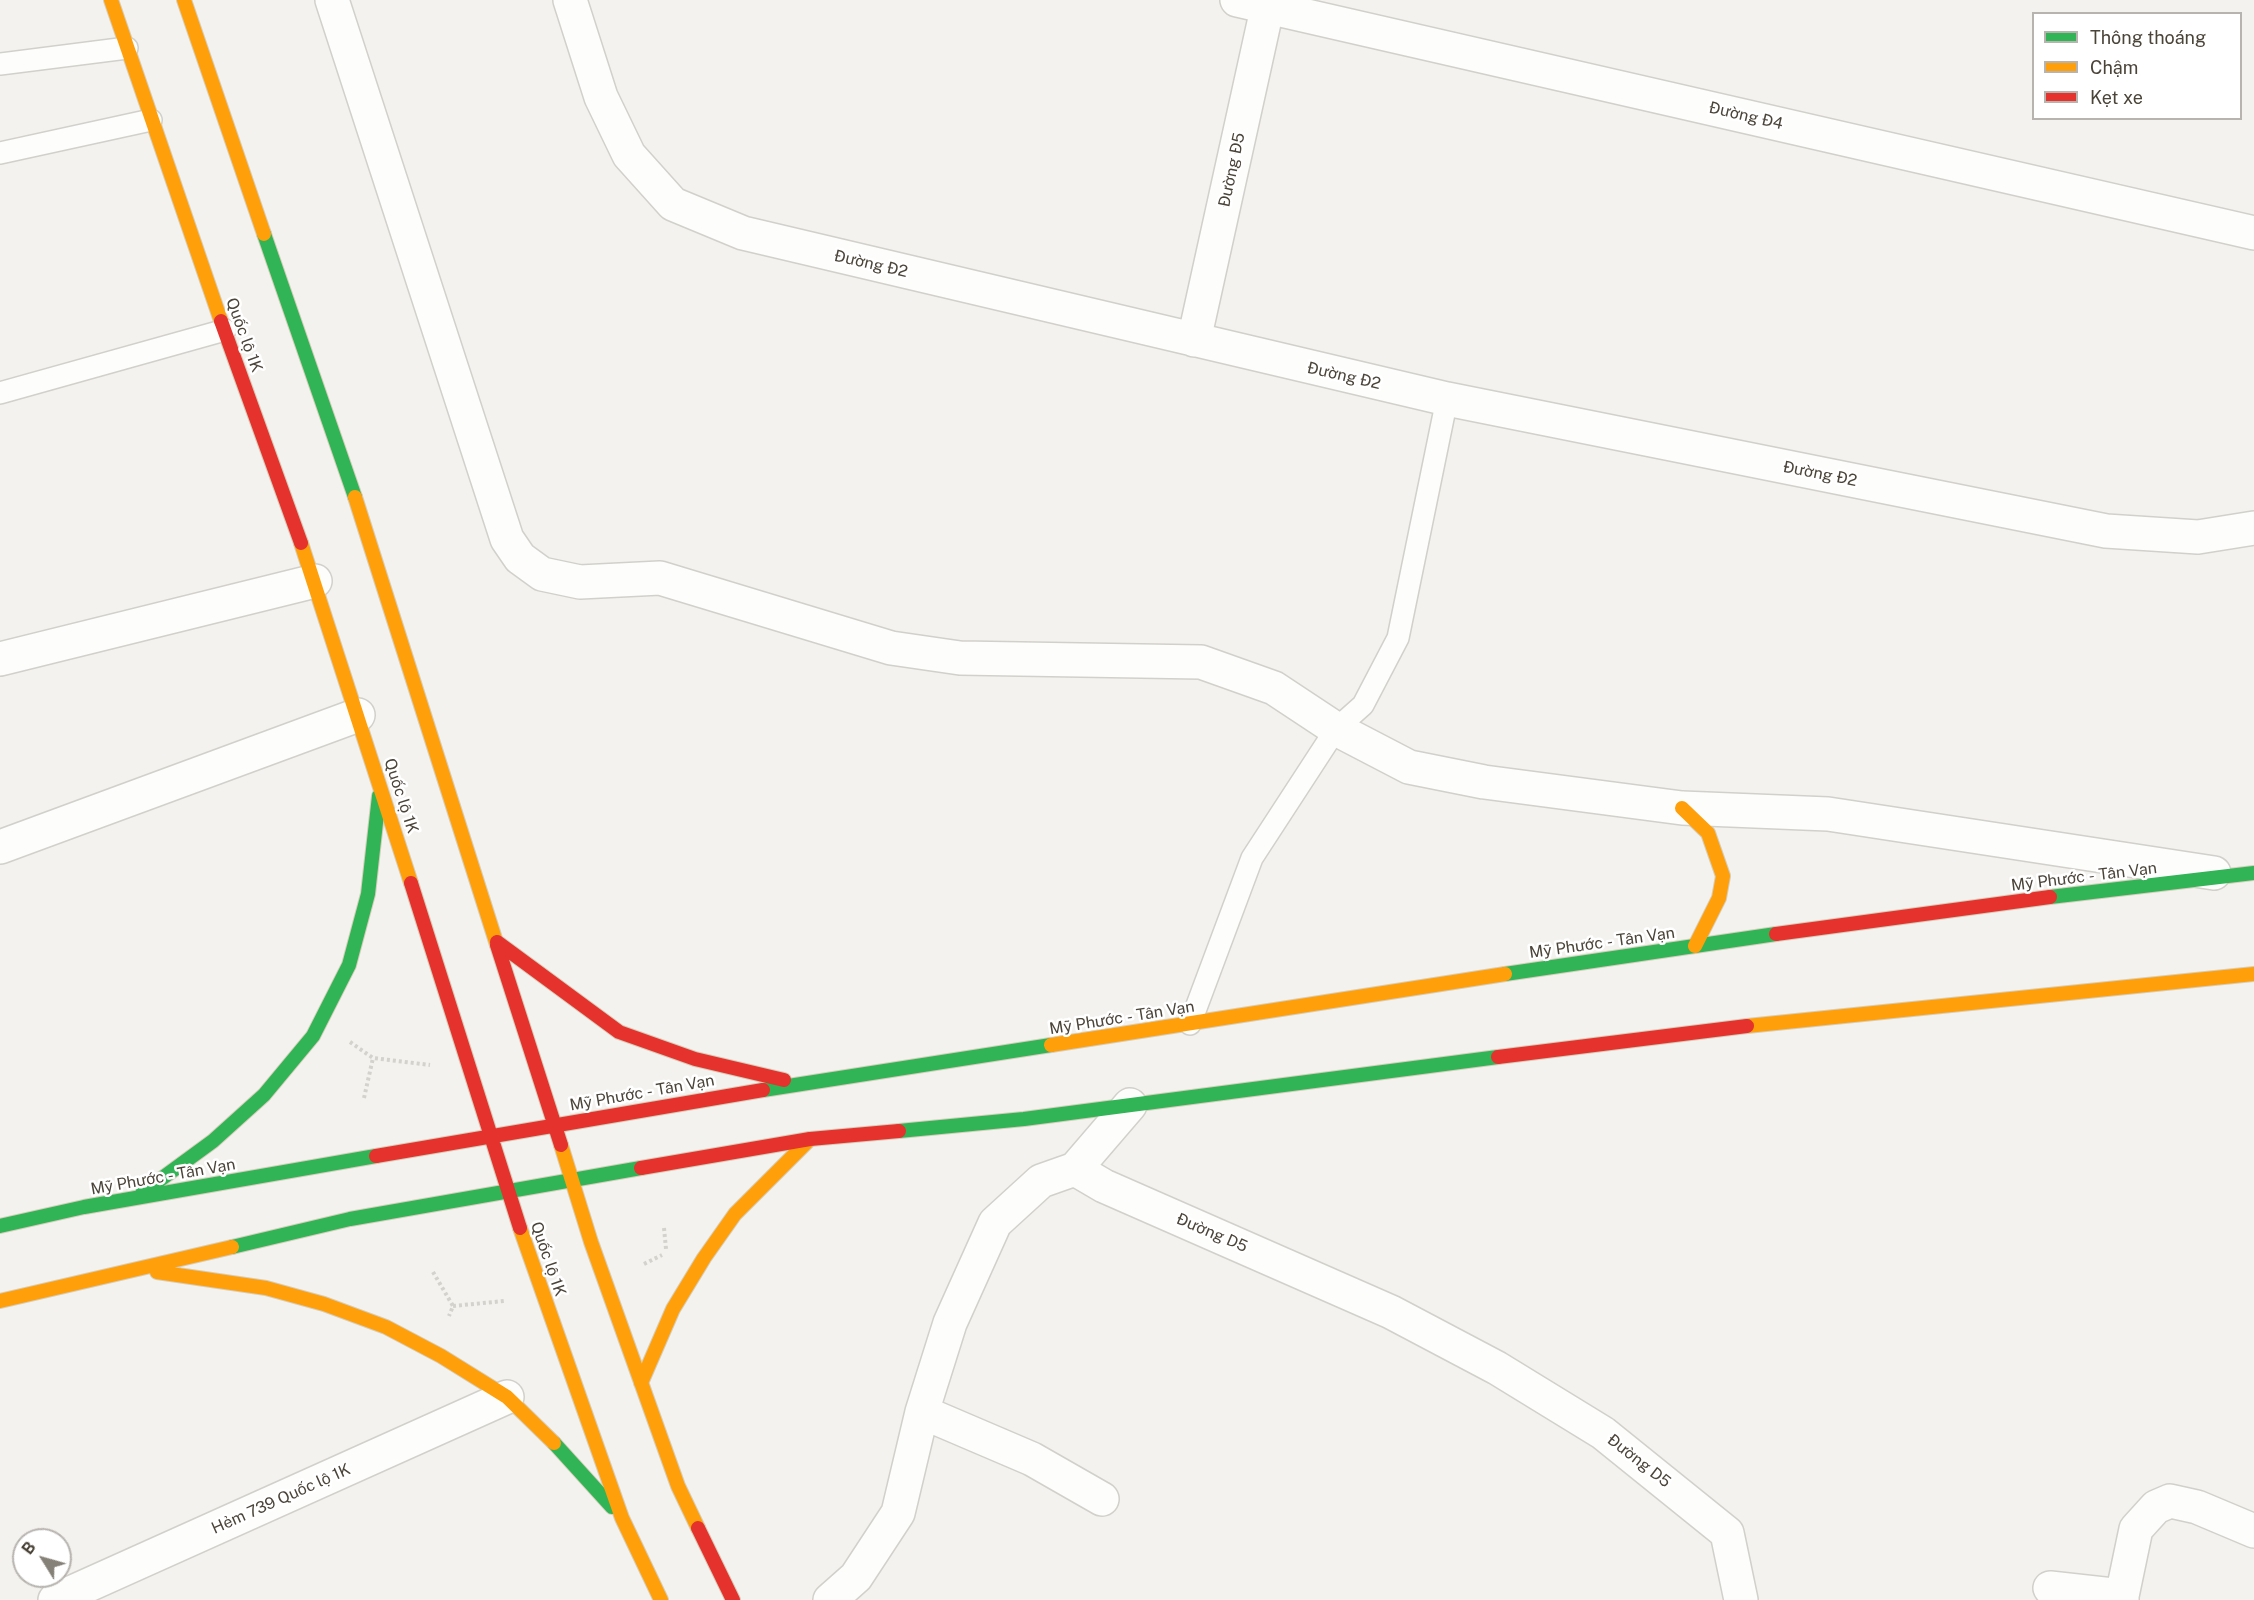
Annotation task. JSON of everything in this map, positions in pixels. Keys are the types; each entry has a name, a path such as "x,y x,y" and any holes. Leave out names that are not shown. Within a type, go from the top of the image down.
{"main road":[{"name":"Quốc lộ 1K","path":"111,0 151,120 315,581 531,1263 622,1518 661,1600"},
{"path":"184,0 376,560 572,1181 641,1383 678,1486 733,1600"},
{"path":"135,1198 213,1141 264,1095 313,1036 349,965 368,894 380,785"},
{"path":"1682,808 1708,833 1723,876 1719,898 1695,946"},
{"name":"Mỹ Phước - Tân Vạn","path":"0,1226 135,1198 555,1125 1343,998 1920,913 2242,874"},
{"path":"497,942 619,1032 695,1059 800,1084"},
{"path":"0,1301 141,1270 350,1219 810,1139 1024,1119 1665,1035 2254,974"},
{"path":"641,1383 673,1309 704,1258 735,1214 810,1139"},
{"path":"141,1270 266,1288 324,1304 386,1327 441,1356 507,1397 554,1443 622,1518"}],"street":[{"path":"333,0 507,539 520,558 542,574 580,582 660,578 891,648 960,657 1201,662 1274,688 1336,729 1409,767 1484,782 1682,808 1828,814 2242,874"},
{"name":"Đường Đ2","path":"570,0 601,98 628,154 673,204 743,233 1447,399 2106,531 2198,537 2254,528"},
{"name":"Đường Đ5","path":"1194,340 1258,2"},
{"name":"Đường Đ4","path":"1258,2 2254,233"},
{"path":"0,659 315,581"},
{"path":"0,847 358,715"},
{"path":"830,1600 856,1577 898,1513 922,1412 950,1323 995,1223 1041,1181 1075,1169 1130,1105"},
{"name":"Đường D5","path":"1075,1169 1104,1186 1391,1312 1497,1368 1603,1433 1727,1533 1740,1600"},
{"name":"Hẻm 739 Quốc lộ 1K","path":"55,1600 507,1397"},
{"path":"922,1412 1032,1459 1102,1499"},
{"path":"2050,1588 2122,1598 2136,1529 2146,1515 2156,1507 2170,1501 2198,1507 2254,1531"}],"lane":[{"path":"0,64 127,48"},
{"path":"0,153 151,120"},
{"path":"0,393 225,330"},
{"path":"1190,1024 1252,858 1336,729 1364,705 1398,638 1447,399"}],"path":[{"path":"347,1039 373,1058 433,1066"},
{"path":"364,1098 373,1058"},
{"path":"644,1264 666,1253 664,1228"},
{"path":"433,1272 453,1306"},
{"path":"453,1306 504,1301"},
{"path":"449,1316 453,1306"}],"traffic: fast":[{"path":"264,234 355,497"},
{"path":"142,1193 213,1141 264,1095 313,1036 349,965 368,894 379,796"},
{"path":"2050,897 2254,873"},
{"path":"1505,974 1776,934"},
{"path":"763,1090 1051,1045"},
{"path":"899,1131 1024,1119 1498,1057"},
{"path":"0,1226 84,1207 376,1156"},
{"path":"232,1247 350,1219 641,1168"},
{"path":"554,1443 612,1507"}],"traffic: slow":[{"path":"111,0 221,321"},
{"path":"184,0 264,234"},
{"path":"355,497 497,945"},
{"path":"301,543 411,883"},
{"path":"1682,808 1708,833 1723,876 1719,898 1695,946"},
{"path":"1051,1045 1505,974"},
{"path":"1747,1026 2254,974"},
{"path":"641,1383 673,1309 704,1258 735,1214 810,1139"},
{"path":"561,1145 591,1242 678,1486 698,1528"},
{"path":"520,1228 622,1518 661,1600"},
{"path":"0,1301 232,1247"},
{"path":"157,1272 266,1288 324,1304 386,1327 441,1356 507,1397 554,1443"}],"traffic: jam":[{"path":"221,321 301,543"},
{"path":"411,883 520,1228"},
{"path":"1776,934 2050,897"},
{"path":"497,942 619,1032 695,1059 784,1080"},
{"path":"497,945 561,1145"},
{"path":"1498,1057 1747,1026"},
{"path":"376,1156 763,1090"},
{"path":"641,1168 810,1139 899,1131"},
{"path":"698,1528 733,1600"}]}
